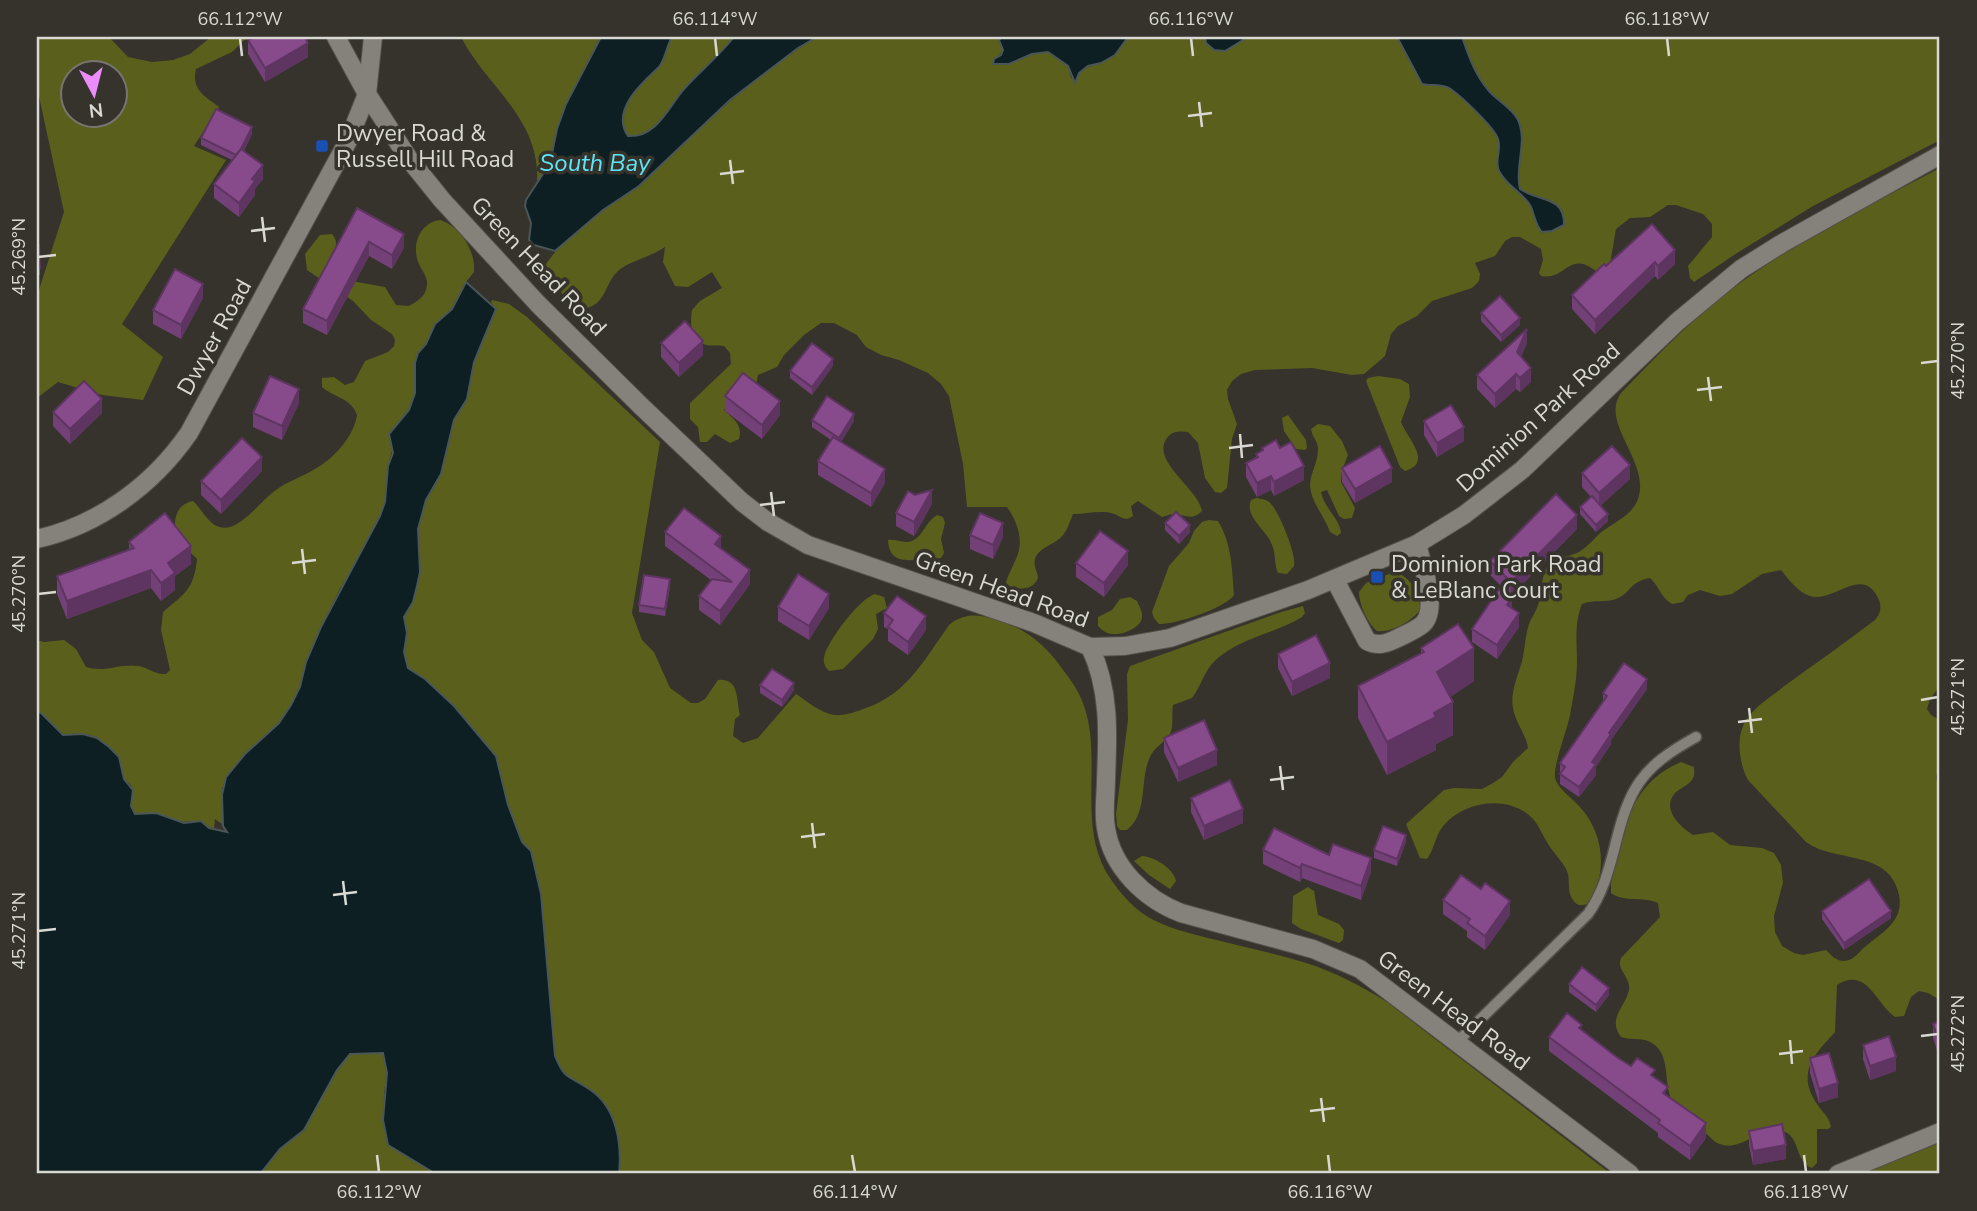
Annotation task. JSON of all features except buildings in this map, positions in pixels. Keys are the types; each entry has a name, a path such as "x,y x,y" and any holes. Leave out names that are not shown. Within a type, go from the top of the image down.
{"street":[{"name":"Green Head Road","path":"336,37 367,94 430,187 520,285 742,502 768,522 808,545 1034,623 1090,647 1100,674 1107,713 1106,829 1117,858 1142,891 1153,900 1181,913 1313,949 1346,962 1380,982 1630,1174"},
{"path":"367,94 373,37"},
{"name":"Dwyer Road","path":"37,539 78,526 114,506 147,481 177,450 203,410 324,186 348,141 367,94"},
{"name":"Dominion Park Road","path":"1090,647 1125,646 1170,638 1335,580 1417,544 1474,508 1522,470 1677,322 1741,270 1781,244 1940,155"},
{"path":"1335,580 1367,641 1377,645 1390,642 1418,628 1430,612 1417,544"},
{"path":"1838,1174 1940,1132"}],"lane":[{"path":"1456,1043 1588,914 1609,874 1630,794 1656,762 1696,737"}],"green space":[{"path":"37,37 109,37 128,57 152,62 173,60 190,54 211,37 253,37 243,41 232,52 196,69 197,87 219,107 194,146 226,160 122,324 163,357 143,400 102,395 58,382 37,398 37,296 64,212 37,87"},
{"path":"461,37 601,37 566,104 557,129 550,163 537,184 536,161 531,140 522,122 472,56"},
{"path":"672,37 734,37 684,89 655,127 638,135 628,136 623,116 626,107 637,89 661,64"},
{"path":"817,37 1002,37 999,40 1003,49 994,64 1009,64 1032,54 1048,52 1068,66 1071,78 1077,80 1084,69 1107,59 1128,37 1205,37 1213,50 1225,51 1248,37 1397,37 1422,84 1448,88 1491,129 1499,142 1500,173 1528,203 1539,229 1564,214 1551,201 1520,189 1520,134 1517,118 1484,85 1462,37 1940,37 1940,140 1813,206 1694,282 1690,278 1688,266 1712,237 1712,224 1703,214 1676,205 1668,205 1650,217 1630,218 1616,229 1610,264 1597,272 1588,266 1574,264 1556,274 1541,276 1541,249 1520,237 1512,237 1505,241 1495,256 1475,263 1480,274 1479,281 1472,288 1432,301 1417,316 1398,326 1391,334 1385,356 1364,374 1352,375 1312,368 1255,370 1241,374 1232,381 1227,390 1237,424 1232,439 1227,488 1221,493 1215,492 1205,478 1198,443 1188,432 1171,434 1163,447 1165,456 1199,502 1202,511 1189,517 1172,514 1162,517 1138,501 1131,506 1133,516 1127,519 1107,512 1073,514 1063,535 1037,556 1036,582 1027,588 1019,589 1010,588 1006,583 1020,547 1017,526 1007,507 967,507 963,464 949,396 941,384 928,373 881,355 866,347 857,335 834,323 821,323 784,355 777,367 758,375 756,385 742,386 724,410 740,429 739,439 730,443 715,434 707,442 700,442 698,427 690,419 690,403 731,364 730,353 724,346 701,343 692,330 692,310 700,301 722,288 712,272 688,287 675,286 663,262 665,247 622,268 597,303 581,309 568,302 547,272 546,264 577,230 637,188 747,87"},
{"path":"1940,168 1940,686 1930,699 1927,709 1940,720 1940,766 1936,777 1940,795 1940,1000 1919,991 1911,997 1904,1016 1895,1017 1864,983 1847,980 1837,985 1835,1032 1820,1049 1808,1074 1811,1093 1831,1127 1817,1129 1817,1163 1812,1168 1802,1160 1788,1133 1782,1131 1764,1133 1739,1144 1722,1145 1714,1141 1674,1104 1668,1088 1664,1061 1656,1046 1645,1040 1621,1037 1616,1019 1629,985 1620,967 1621,958 1660,917 1658,903 1616,896 1611,893 1611,885 1624,830 1638,797 1649,783 1681,762 1694,767 1694,774 1690,783 1671,799 1671,811 1678,822 1693,835 1713,832 1730,845 1762,848 1774,853 1781,865 1783,883 1774,916 1775,932 1782,946 1803,955 1826,950 1836,959 1847,961 1891,925 1900,904 1894,880 1885,870 1873,864 1831,853 1806,842 1748,780 1742,766 1740,750 1743,726 1754,710 1875,620 1880,606 1872,590 1865,585 1856,585 1828,595 1810,596 1798,589 1781,570 1762,574 1732,594 1720,596 1700,590 1688,595 1683,602 1672,604 1665,599 1650,578 1638,582 1616,599 1582,604 1577,626 1575,689 1555,778 1562,790 1587,816 1598,841 1601,854 1599,880 1587,904 1579,905 1573,900 1565,867 1535,822 1519,809 1496,803 1473,806 1462,811 1441,829 1427,859 1420,858 1406,824 1444,790 1482,789 1493,783 1502,777 1528,748 1512,702 1528,629 1538,605 1546,568 1556,559 1582,550 1626,515 1638,499 1638,471 1616,417 1616,405 1621,393 1692,322 1744,280 1826,228"},
{"path":"440,220 454,228 465,240 472,256 474,272 452,309 439,320 418,353 415,363 415,393 409,410 402,419 393,447 388,465 385,502 380,516 357,562 339,590 306,662 300,687 291,705 279,723 245,754 226,777 222,789 222,824 215,819 214,828 209,828 196,821 177,822 156,813 135,814 131,785 37,712 37,640 64,640 76,649 86,667 93,669 139,666 162,674 170,670 161,630 163,612 190,585 197,559 179,540 175,525 176,514 182,506 193,501 213,524 223,528 236,525 281,487 322,465 347,439 357,415 351,405 322,387 322,378 334,377 345,385 354,382 365,361 388,352 394,346 392,334 371,320 353,301 307,270 305,254 320,235 332,234 336,247 328,267 351,281 385,287 396,305 409,306 423,295 427,285 417,257 419,236 427,226"},
{"path":"492,300 509,304 527,317 660,442 632,613 642,640 654,652 670,688 691,703 698,703 705,699 718,680 725,680 734,686 740,715 735,719 733,736 743,743 758,738 796,694 834,715 854,712 880,702 904,685 949,625 962,618 989,618 1020,629 1049,652 1081,698 1089,723 1091,808 1097,850 1109,876 1135,907 1169,927 1306,963 1367,990 1387,1002 1611,1174 619,1174 620,1151 612,1116 598,1097 565,1074 555,1056 541,894 531,851 522,842 508,805 496,756 454,706 425,679 408,668 404,651 407,633 404,617 413,602 420,572 418,529 426,500 441,474 454,420 467,399 474,362 496,309 491,303"},
{"path":"1378,376 1400,379 1409,384 1410,397 1401,422 1418,456 1413,467 1405,471 1400,467 1366,381"},
{"path":"1288,415 1306,440 1305,450 1296,449 1284,431 1282,418"},
{"path":"1318,424 1330,426 1342,441 1348,455 1341,482 1355,508 1352,518 1344,519 1339,516 1327,490 1321,492 1340,528 1341,533 1337,536 1330,532 1310,487 1318,449 1311,429"},
{"path":"1256,498 1271,504 1287,534 1294,566 1287,574 1278,573 1272,545 1253,518 1250,506 1251,500"},
{"path":"937,515 943,517 945,523 941,539 944,553 941,558 905,560 895,557 889,548 888,540 912,541"},
{"path":"1218,521 1226,539 1234,595 1221,605 1199,615 1159,624 1152,612 1169,566 1189,543 1194,531 1202,522"},
{"path":"1394,572 1405,577 1413,586 1419,598 1420,610 1401,625 1377,631 1364,613 1359,592 1366,583"},
{"path":"875,594 884,597 887,608 876,614 878,629 873,639 843,669 829,671 824,659 832,641 853,611"},
{"path":"1130,597 1137,601 1141,622 1126,632 1106,633 1098,626 1098,617 1112,610 1120,599"},
{"path":"1303,606 1305,613 1302,617 1243,643 1221,656 1208,669 1192,698 1173,705 1170,733 1154,751 1147,766 1138,814 1127,830 1120,830 1116,814 1128,720 1127,674 1130,666"},
{"path":"1142,856 1158,861 1171,872 1176,881 1170,889 1134,861"},
{"path":"1308,887 1314,891 1318,915 1339,924 1344,930 1343,940 1339,943 1292,923 1293,896"},
{"path":"384,1053 387,1073 384,1093 426,1167 436,1174 260,1174 280,1149 304,1130 337,1070 350,1054"},
{"path":"1940,1138 1940,1174 1858,1174"}],"water":[{"name":"South Bay","path":"601,37 672,37 661,64 637,89 626,107 623,116 628,136 647,132 655,126 684,89 734,37 817,37 798,48 730,100 639,186 603,210 555,251 534,245 529,240 531,223 525,206 526,200 550,163 557,129 566,104"},
{"path":"1002,37 1128,37 1115,55 1101,63 1088,66 1079,73 1075,83 1068,66 1048,52 1032,54 1009,64 993,64 1003,50 999,40"},
{"path":"1205,37 1248,37 1225,51 1214,50 1206,43"},
{"path":"1397,37 1462,37 1480,79 1517,118 1522,135 1520,189 1556,204 1563,216 1564,225 1542,232 1528,202 1499,171 1499,143 1490,127 1449,88 1422,84"},
{"path":"466,282 496,309 474,362 467,399 454,420 441,474 426,500 418,529 420,572 413,602 404,617 407,633 404,652 408,668 425,679 454,706 496,756 508,805 522,842 531,851 541,894 555,1056 565,1074 598,1097 612,1116 620,1151 619,1174 436,1174 388,1145 383,1120 387,1073 383,1053 350,1054 337,1070 304,1130 280,1149 260,1174 37,1174 37,712 63,735 83,734 97,738 119,757 124,779 133,790 131,806 135,814 156,813 184,823 201,821 209,828 227,832 223,826 222,795 226,777 245,754 279,723 300,687 306,662 321,627 385,502 388,466 393,453 389,434 409,410 415,393 415,363 418,353 426,344 435,324 452,309"}],"place":[{"name":"Dwyer Road & Russell Hill Road","path":"322,146"},
{"name":"Dominion Park Road & LeBlanc Court","path":"1377,577"}]}
